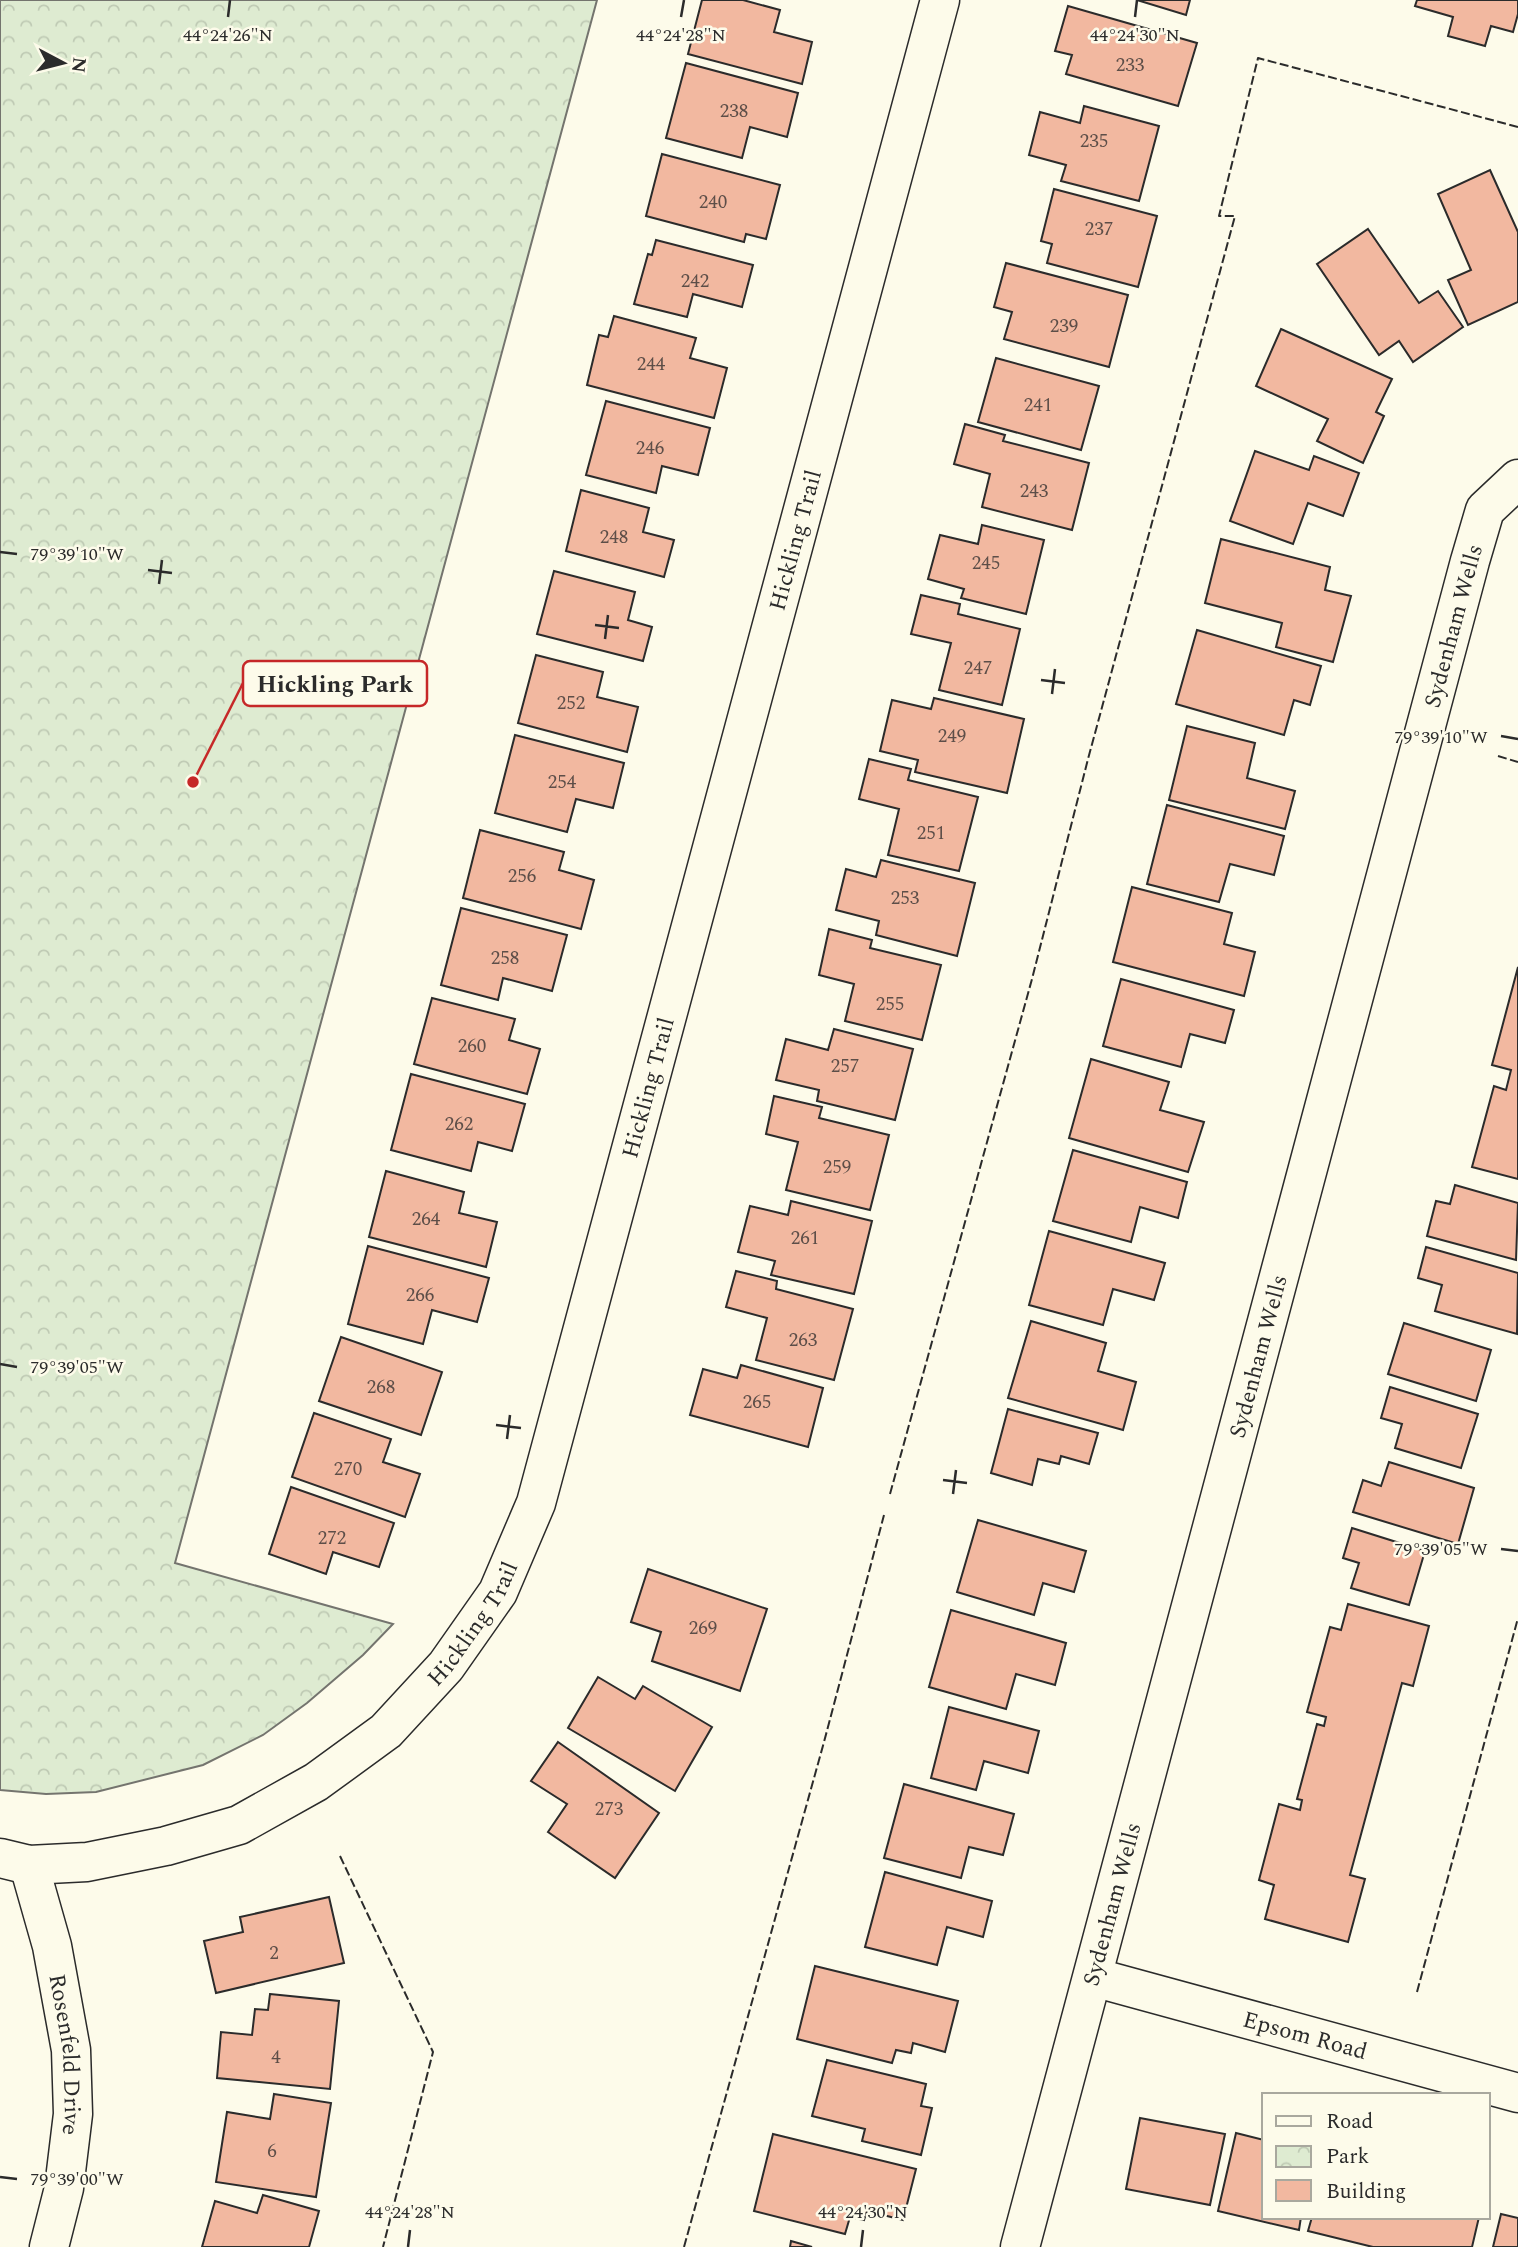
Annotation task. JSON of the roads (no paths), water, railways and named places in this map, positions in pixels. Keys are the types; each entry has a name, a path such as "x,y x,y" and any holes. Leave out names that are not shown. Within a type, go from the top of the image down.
{"street":[{"name":"Hickling Trail","path":"14,1861 87,1862 166,1846 239,1825 316,1782 386,1731 446,1666 498,1592 536,1503 940,0"},
{"name":"Sydenham Wells","path":"1020,2247 1470,561 1485,510 1518,479"},
{"name":"Rosenfeld Drive","path":"14,1861 52,1946 71,2050 73,2114 64,2188 49,2247"},
{"name":"Epsom Road","path":"1093,1977 1518,2093"}],"place":[{"name":"Hickling Park","path":"193,782"}]}
